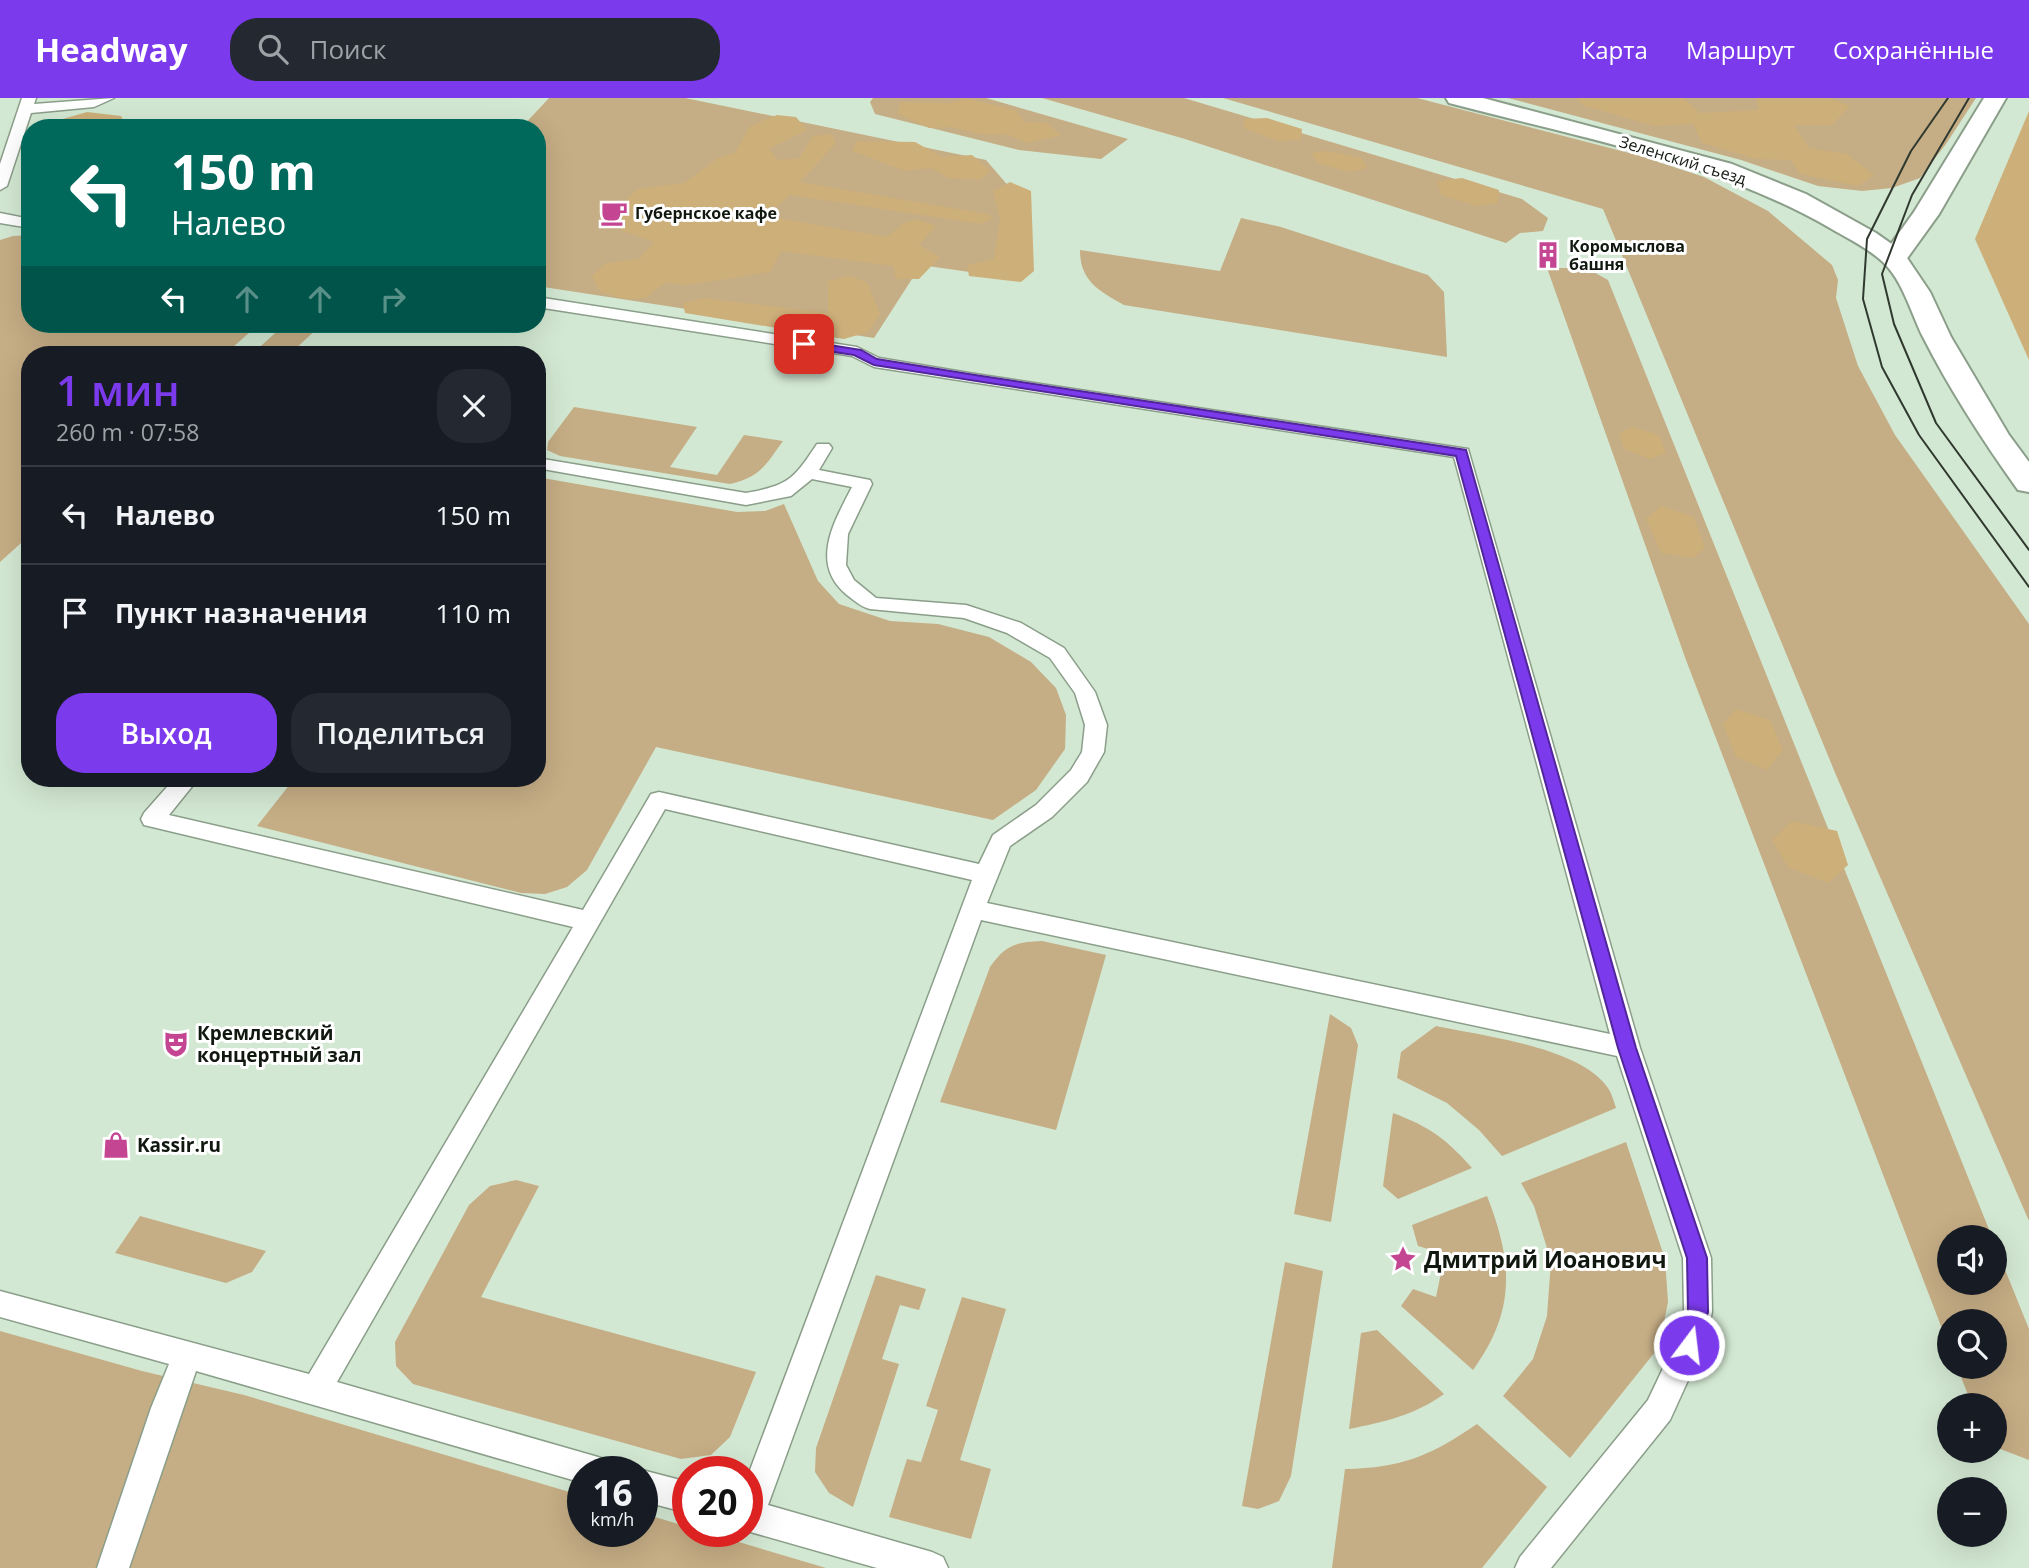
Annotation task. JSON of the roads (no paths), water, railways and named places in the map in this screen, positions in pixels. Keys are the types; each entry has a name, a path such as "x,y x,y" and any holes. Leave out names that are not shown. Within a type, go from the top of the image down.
{"main road":[{"name":"Зеленский съезд","path":"1457,98 1723,169 1797,199 1867,239 1894,258 1916,292 1937,337 1994,437 2029,483"},
{"path":"1894,258 1926,214 1995,98"}],"lane":[{"path":"27,103 94,103 107,98"},
{"path":"0,186 21,121"},
{"path":"0,218 21,222"},
{"path":"546,303 857,352 869,370 1462,453 1627,1048 1697,1258 1698,1312 1689,1345 1659,1410 1531,1568"},
{"path":"546,465 746,499 784,492 808,473 823,448"},
{"path":"763,1475 986,874 1002,841 1044,811 1079,776 1093,752 1096,725 1085,692 1056,653 1014,628 966,612 870,603 846,584 836,565 838,534 863,484 808,473"},
{"path":"180,787 152,819 588,921"},
{"path":"316,1390 659,800 986,874"},
{"path":"974,909 1627,1048"},
{"path":"0,1304 316,1390 567,1463"},
{"path":"113,1568 128,1530 169,1397 188,1356"},
{"path":"763,1519 932,1568"}],"tram line":[{"path":"1948,98 1911,151 1867,239 1863,299 1882,367 1919,435 2029,587"},
{"path":"1969,98 1912,195 1882,274 1894,324 1936,423 2029,550"}],"place":[{"name":"Губернское кафе","path":"614,213"},
{"name":"Коромыслова башня","path":"1548,255"},
{"name":"Кремлевский концертный зал","path":"176,1044"},
{"name":"Kassir.ru","path":"116,1145"},
{"name":"Дмитрий Иоанович","path":"1403,1259"}]}
